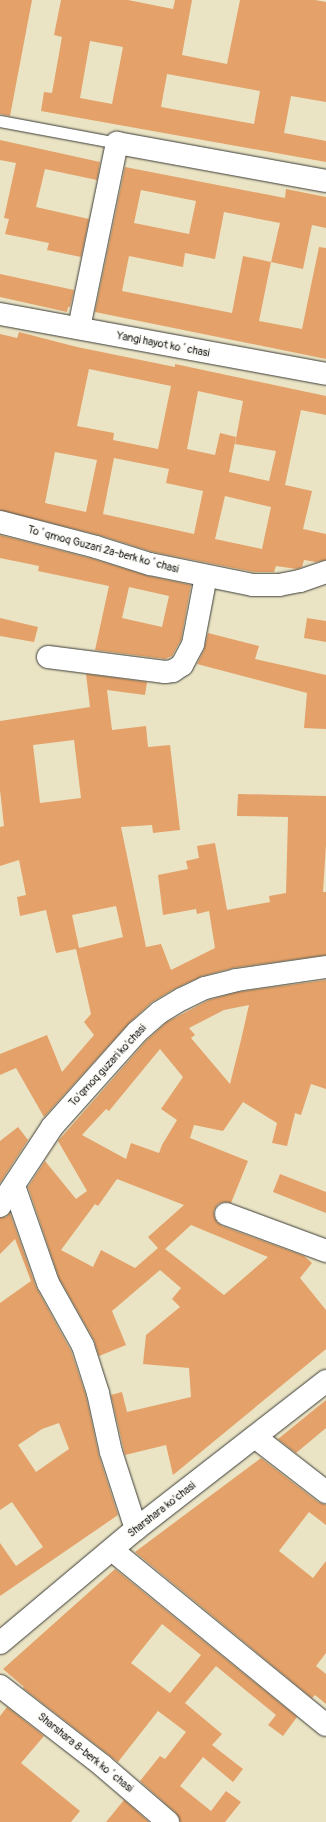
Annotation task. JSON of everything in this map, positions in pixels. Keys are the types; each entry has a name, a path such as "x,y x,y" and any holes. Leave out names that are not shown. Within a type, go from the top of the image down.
{"street":[{"path":"79,328 118,143 326,182"},
{"name":"Yangi hayot koʻchasi","path":"0,314 230,358 326,374"},
{"name":"Toʻqmoq Guzari 2a-berk koʻchasi","path":"0,522 96,547 150,564 253,585 279,585 300,581 326,572"},
{"path":"48,657 165,672 173,671 182,665 193,644 206,576"},
{"name":"To'qmoq guzari ko'chasi","path":"0,1206 52,1127 137,1032 160,1012 205,988 236,980 326,967"},
{"path":"14,1186 48,1283 83,1346 98,1392 111,1452 136,1529"},
{"path":"226,1214 326,1251"},
{"name":"Sharshara ko'chasi","path":"0,1643 136,1529 326,1381"},
{"path":"255,1437 326,1492"},
{"path":"112,1550 326,1725"},
{"name":"Sharshara 8-berk koʻchasi","path":"0,1686 103,1766 168,1822"}],"lane":[{"path":"0,121 118,143"}],"building":[{"path":"0,0 32,0 10,116 0,114"},
{"path":"61,0 128,0 173,9 175,0 192,0 182,55 227,64 240,0 315,0 326,2 326,102 291,96 284,133 326,141 326,162 41,111 44,92 52,93 62,37 54,35","holes":["90,41 123,47 112,104 80,98","167,74 260,91 254,124 161,107"]},
{"path":"0,140 100,162 97,180 45,169 36,207 89,219 81,257 47,250 49,243 5,234 9,219 4,218 16,163 0,160"},
{"path":"125,167 285,198 286,189 326,197 326,228 312,225 303,269 271,262 259,321 302,329 319,247 326,248 326,359 95,312","holes":["141,190 196,201 189,234 134,223","224,212 280,223 271,262 243,256 232,313 122,291 129,256 183,267 185,253 215,259"]},
{"path":"0,274 74,290 70,307 68,307 67,312 0,297"},
{"path":"19,332 77,347 175,367 175,364 326,396 326,415 301,410 285,485 312,491 303,529 326,534 326,560 316,562 304,560 302,567 297,569 276,566 274,572 254,572 153,552 99,535 0,510 0,334 17,338","holes":["89,369 171,386 158,449 113,440 114,433 77,426","198,391 243,401 235,444 276,451 269,481 229,472 236,437 220,433 215,455 187,449","55,452 97,460 86,512 45,503","114,458 169,469 166,483 203,491 194,534 103,514","225,496 271,507 262,549 215,539"]},
{"path":"0,535 93,559 148,576 191,585 181,640 172,656 165,659 95,650 109,586 38,571 39,566 0,558","holes":["129,587 169,596 162,627 122,618"]},
{"path":"0,618 38,627 34,642 0,636"},
{"path":"307,618 326,621 326,642 304,638"},
{"path":"208,633 259,646 255,659 326,675 326,729 304,728 307,693 197,664 204,650"},
{"path":"86,674 147,682 145,695 107,690 112,730 146,726 148,747 170,745 180,830 153,833 152,825 121,827 146,947 161,944 171,970 215,948 209,911 197,914 196,909 163,915 158,875 188,869 186,861 199,858 197,846 215,843 227,910 270,902 269,896 286,893 288,817 237,816 238,794 326,796 326,845 323,892 326,892 326,955 233,968 202,976 176,988 152,1002 129,1023 44,1117 16,1068 0,1075 0,1054 47,1035 62,1072 94,1035 84,1022 91,1014 76,949 56,953 46,910 20,916 17,897 26,895 19,860 0,866 0,827 4,826 0,790 0,721 90,707","holes":["74,740 81,798 40,803 33,745","116,906 123,937 79,948 72,915"]},
{"path":"326,980 326,1089 311,1084 301,1115 295,1113 287,1146 272,1143 277,1123 243,1102 223,1131 194,1125 190,1138 248,1161 231,1203 224,1202 218,1204 214,1210 214,1216 217,1222 222,1226 304,1256 312,1263 300,1278 326,1310 326,1349 173,1475 166,1445 125,1455 111,1395 122,1392 127,1412 191,1397 189,1368 143,1364 146,1335 180,1307 172,1299 181,1288 160,1270 112,1311 126,1345 99,1356 94,1340 59,1278 28,1187 45,1161 76,1199 87,1191 58,1141 146,1041 167,1022 209,1000 238,992","holes":["249,1005 230,1084 191,1038 195,1035 189,1028 224,1010","160,1049 183,1077 161,1109 177,1120 159,1153 131,1143 126,1159 82,1135 106,1109 109,1111","117,1179 184,1205 148,1237 158,1248 135,1268 101,1250 93,1267 61,1250 95,1204 98,1206","191,1225 268,1257 224,1295 165,1249"]},
{"path":"18,1127 28,1140 0,1183 0,1141"},
{"path":"280,1174 326,1192 326,1213 273,1192"},
{"path":"10,1213 36,1287 71,1351 86,1396 99,1456 118,1515 0,1596 0,1543 16,1566 43,1547 12,1502 0,1510 0,1303 31,1281 15,1239 0,1254 0,1218 6,1217","holes":["59,1423 69,1449 36,1472 18,1445 42,1429"]},
{"path":"326,1400 326,1428 296,1453 278,1439"},
{"path":"261,1458 318,1502 326,1505 326,1525 309,1512 279,1551 313,1578 326,1561 326,1653 316,1666 326,1674 326,1704 315,1695 312,1698 135,1552"},
{"path":"115,1569 297,1717 283,1736 268,1725 276,1715 216,1666 185,1703 222,1734 212,1745 243,1769 233,1782 203,1757 180,1786 211,1811 226,1791 241,1802 225,1822 180,1822 176,1813 140,1781 160,1756 165,1759 186,1732 158,1711 118,1762 23,1688 24,1687 3,1669","holes":["162,1624 201,1655 170,1693 131,1663"]},
{"path":"7,1707 44,1736 21,1763 80,1811 71,1822 0,1822 0,1716"},
{"path":"124,1800 149,1822 106,1822"}]}
